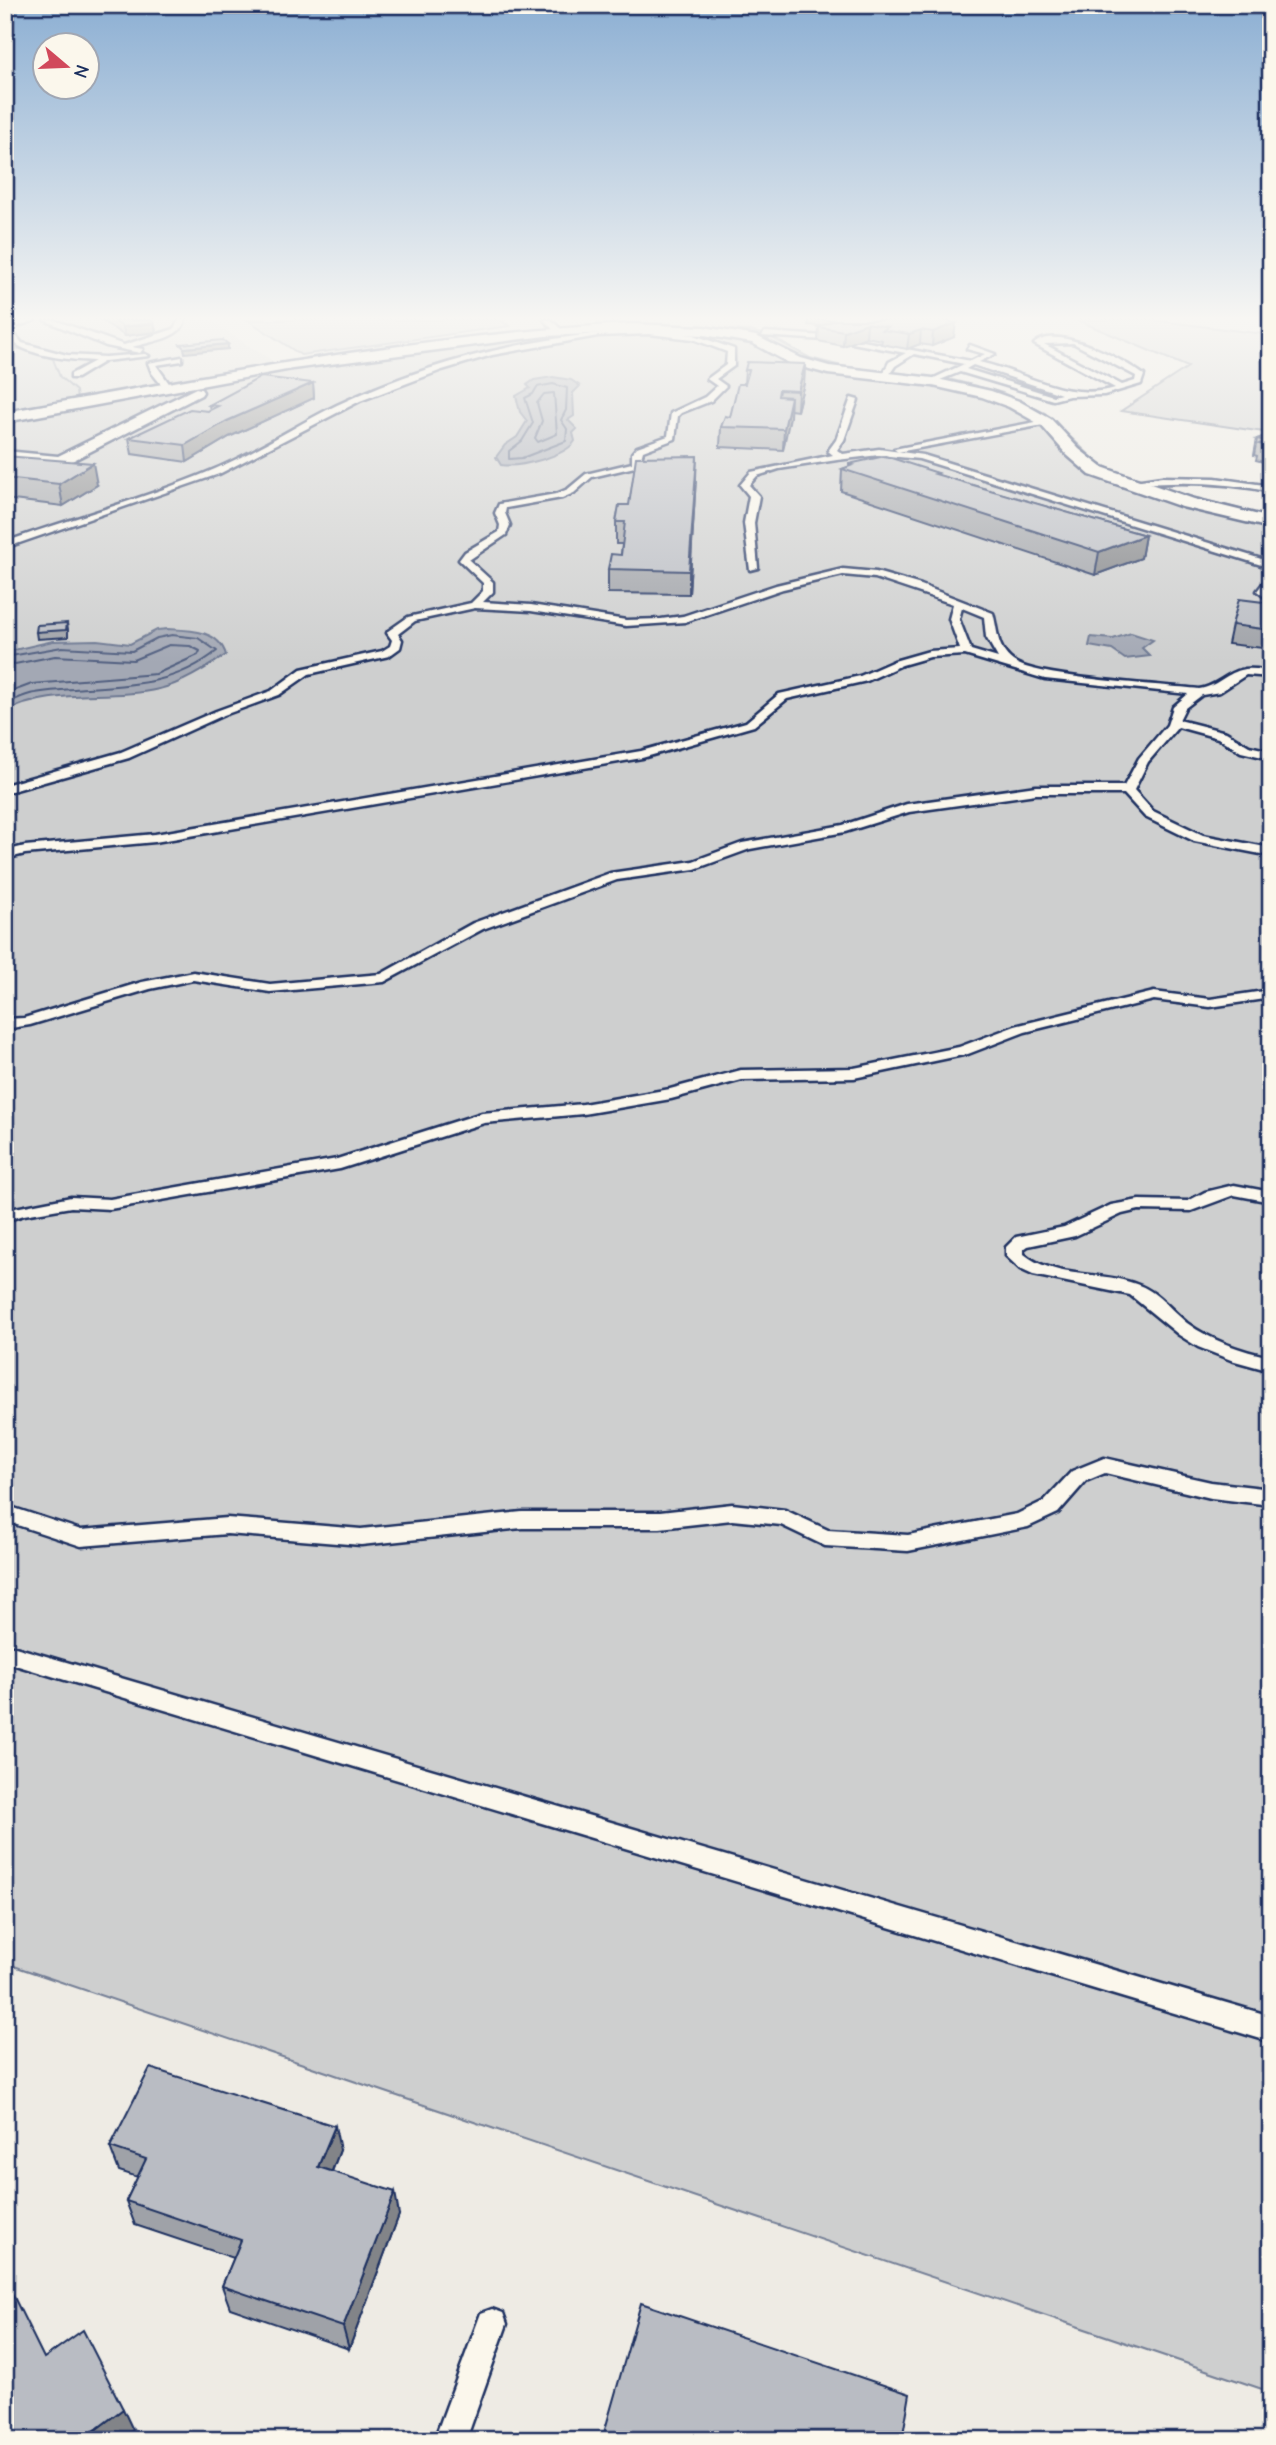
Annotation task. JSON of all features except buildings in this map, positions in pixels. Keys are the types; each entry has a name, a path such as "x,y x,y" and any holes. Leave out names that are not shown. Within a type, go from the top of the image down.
{"street":[{"path":"5,456 60,461 113,434"},
{"path":"1057,434 1096,471 1124,483 1188,503 1271,523"}],"lane":[{"path":"5,545 215,472 292,434"},
{"path":"475,604 488,592 488,582 464,561 468,554 503,533 505,526 500,513 502,506 558,496 581,485 584,478 593,473 620,471 636,464 636,453 640,449 672,437 672,434"},
{"path":"842,434 832,451 842,457"},
{"path":"753,568 749,523 754,496 744,485 754,474 778,467 979,434"},
{"path":"879,452 920,457 1271,565"},
{"path":"1124,483 1202,477 1271,489"},
{"path":"5,789 125,755 220,713 275,693 304,671 396,648 397,640 392,633 412,619 475,604 531,608 626,623 661,622 685,619 780,587 843,572 896,581 989,615 992,641 999,655 1011,666"},
{"path":"1271,576 1262,591 1271,599"},
{"path":"958,604 954,618 966,652"},
{"path":"5,855 25,849 155,838 642,754 750,724 783,696 863,679 898,663 929,654 966,652 1045,676 1199,692 1216,690 1245,672 1271,674"},
{"path":"1128,790 1143,761 1173,722 1179,705 1199,692"},
{"path":"1173,722 1222,735 1245,749 1271,755"},
{"path":"5,1024 25,1021 147,985 193,976 270,988 384,978 478,926 615,876 695,865 747,846 845,828 907,808 997,794 1071,788 1128,790 1149,814 1199,838 1271,852"},
{"path":"5,1216 21,1210 71,1202 110,1204 340,1164 482,1118 583,1109 634,1101 741,1075 854,1073 963,1051 1020,1029 1154,996 1210,1003 1271,994"},
{"path":"1271,1197 1234,1190 1210,1196 1191,1206 1139,1205 1117,1209 1069,1232 1022,1241 1015,1247 1015,1256 1037,1271 1127,1287 1148,1296 1185,1331 1197,1338 1271,1364"},
{"path":"5,1513 80,1538 226,1526 361,1537 522,1520 660,1520 732,1511 785,1518 825,1538 908,1544 1021,1521 1051,1507 1079,1476 1104,1465 1212,1490 1271,1497"},
{"path":"5,1653 1271,2029"},
{"path":"450,2440 492,2325"}],"shaded area":[{"path":"5,434 1067,434 1098,463 1123,475 1166,490 1271,517 1271,2392 5,1963"}],"water":[{"path":"519,434 573,434 575,441 562,452 541,460 519,465 501,465 496,457 505,445"},
{"path":"157,630 195,631 211,636 226,655 168,687 120,694 61,697 23,704 5,712 5,652 53,641 97,640 130,644"},
{"path":"1131,633 1153,640 1142,648 1150,656 1125,659 1112,650 1089,646 1091,637 1113,639"}]}
